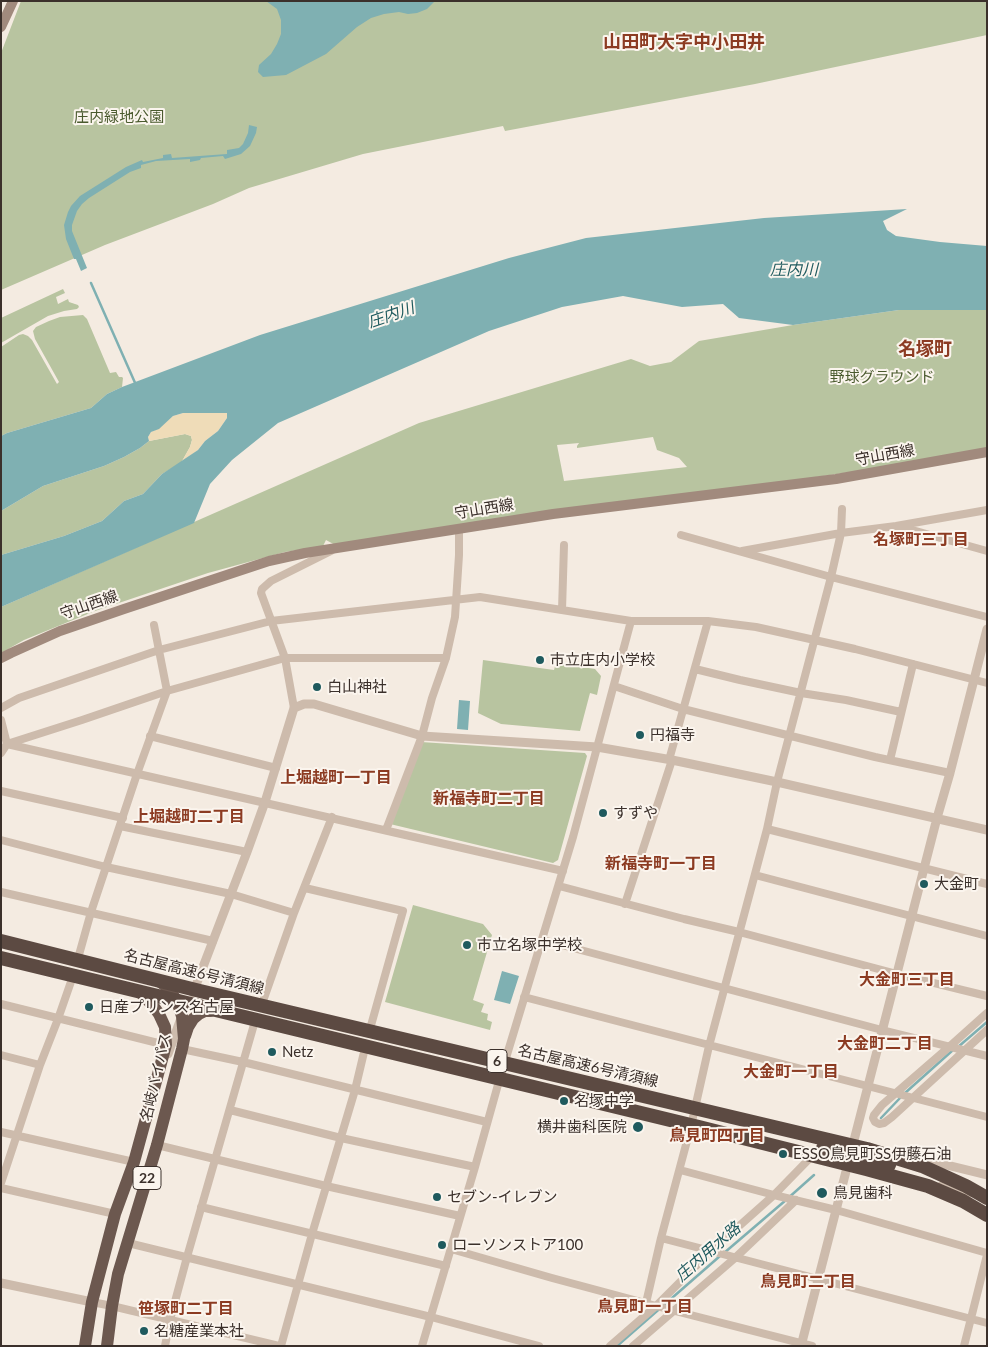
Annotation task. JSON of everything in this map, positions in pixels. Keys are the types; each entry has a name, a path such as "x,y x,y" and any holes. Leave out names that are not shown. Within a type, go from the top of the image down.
{"highway":[{"path":"1,939 79,956 138,973 157,980 189,1003 199,1014 211,1011"},
{"name":"名古屋高速6号清須線","path":"1,939 867,1149 922,1166 987,1197"},
{"path":"1,959 189,1003"},
{"name":"6","path":"1,959 866,1169 928,1186 963,1201 987,1215"},
{"path":"138,973 175,990 317,1027 541,1078"},
{"name":"名岐バイパス","path":"85,1346 92,1302 116,1214 134,1162 166,1045 164,1028 159,1014 140,992"},
{"name":"名岐バイパス","path":"107,1346 118,1274 188,1027 189,1003"},
{"path":"494,1079 607,1098 699,1118 987,1189"}],"main road":[{"path":"1,27 13,1"},
{"name":"守山西線","path":"1,658 60,631 230,573 268,561 305,553 553,514 836,479 987,452"}],"street":[{"path":"646,1303 691,1126 709,1046 755,876 777,782 831,577 840,533 842,509"},
{"path":"740,552 840,533 896,526 987,510"},
{"path":"896,526 987,551"},
{"path":"386,830 422,736 432,698 446,658 455,617 459,528"},
{"path":"681,535 831,577 987,617"},
{"path":"562,610 564,545"},
{"path":"153,1094 247,852 265,802 294,708 285,658 261,593 262,589 285,573 339,547"},
{"path":"1,708 19,698 159,650 271,621 480,597 632,621 708,621 756,627 855,649 987,683"},
{"path":"422,1346 488,1122 494,1079 506,1058 543,940 632,621"},
{"path":"625,904 670,760 708,621"},
{"path":"1,1183 40,1065 73,977 90,912 167,690 154,625"},
{"path":"801,1344 936,818 950,773 987,629"},
{"path":"1,753 8,744 167,690 285,658 446,658"},
{"path":"890,760 913,664"},
{"path":"695,669 801,693 846,700 901,712"},
{"path":"614,686 683,709 950,773"},
{"path":"294,708 304,704 314,704 422,736 598,747 777,782 987,830"},
{"path":"1,720 8,744"},
{"path":"150,736 276,768"},
{"path":"8,744 563,871"},
{"path":"1,791 247,852"},
{"path":"262,1004 294,913 332,817"},
{"path":"767,829 987,884"},
{"path":"1,840 106,867 231,894 294,913"},
{"path":"755,876 987,936"},
{"path":"559,886 987,996"},
{"path":"304,888 403,912 370,1029"},
{"path":"1,892 212,941"},
{"path":"543,940 724,989 987,1056"},
{"path":"138,973 189,1003 216,994 506,1058 987,1175"},
{"path":"524,997 987,1117"},
{"path":"1,1004 166,1045"},
{"path":"211,1011 987,1197"},
{"path":"987,1012 877,1111 873,1118 875,1122 879,1124 884,1123 987,1030"},
{"path":"165,1346 187,1257 255,1021"},
{"path":"183,1044 243,1062 488,1122"},
{"path":"1,1283 112,1306 280,1346 355,1090 364,1048"},
{"path":"1,1055 40,1065"},
{"path":"230,1110 340,1138 475,1167"},
{"path":"1,1132 134,1162"},
{"path":"156,1145 460,1216"},
{"path":"610,1346 656,1306 711,1251 774,1195 812,1156"},
{"path":"680,1170 836,1210 987,1254 964,1346"},
{"path":"1,1188 116,1214"},
{"path":"633,1346 735,1258 796,1200"},
{"path":"201,1207 446,1266"},
{"path":"661,1238 987,1323"},
{"path":"128,1243 431,1317 539,1346"},
{"path":"451,1248 552,1278 812,1346"}],"green space":[{"name":"庄内緑地公園","path":"21,1 987,1 987,35 755,84 505,131 503,126 363,154 249,188 213,204 105,245 1,290 1,53"},
{"path":"63,289 65,293 56,297 58,304 68,299 69,302 78,305 77,309 48,316 1,343 1,318"},
{"name":"野球グラウンド","path":"899,310 987,310 987,452 339,547 326,540 323,546 285,552 208,573 95,611 24,640 1,653 1,607 419,423 631,359 650,366 671,362 699,341","holes":["653,437 657,450 679,458 687,467 564,481 557,445 579,443 577,448"]},
{"path":"83,315 87,319 110,373 116,372 119,377 123,378 122,387 107,394 91,408 1,436 1,347 19,335 28,336 57,384 59,382 35,339 33,331 36,327 60,317"},
{"path":"185,434 191,436 192,440 181,463 162,474 143,494 124,501 102,521 64,536 1,555 1,511 43,486 104,466 124,457 149,441"},
{"path":"483,660 554,670 556,663 595,669 601,676 597,695 590,693 580,731 501,724 478,713"},
{"path":"421,742 585,753 587,756 558,860 553,863 390,824"},
{"path":"413,905 483,924 492,935 473,1000 484,1004 481,1012 488,1014 487,1020 492,1022 490,1030 385,1002"}],"sand":[{"path":"183,413 227,413 227,418 218,431 181,463 190,447 191,436 185,434 149,441 148,437 151,432 173,416"}],"water":[{"path":"266,1 435,1 427,9 417,13 399,12 371,18 357,27 326,54 286,75 263,77 258,72 259,65 271,54 281,34 281,20 277,9"},
{"path":"249,125 257,127 256,133 250,146 241,154 225,159 223,156 201,158 200,160 190,162 190,159 156,161 141,165 141,168 130,172 82,204 77,211 72,225 72,231 87,268 81,271 66,239 64,225 71,206 80,196 126,167 142,160 143,162 163,158 163,155 171,154 172,158 227,154 227,150 239,148 243,144"},
{"name":"庄内川","path":"907,209 883,221 887,230 896,236 987,246 987,310 899,310 793,325 739,318 723,304 682,307 623,296 562,307 489,331 278,423 232,460 210,484 194,523 1,607 1,555 64,536 102,521 124,501 143,494 162,474 198,450 205,441 218,431 227,418 227,413 183,413 173,416 159,429 151,432 148,437 149,441 124,457 104,466 43,486 1,511 1,436 7,433 91,408 107,394 122,387 260,335 509,258 586,238 764,218"},
{"path":"459,700 470,701 468,730 457,729"},
{"path":"502,971 519,976 510,1004 494,1000"}],"waterway":[{"path":"91,283 136,385"},
{"name":"庄内用水路","path":"958,1047 987,1022"},
{"name":"庄内用水路","path":"905,1093 953,1050"},
{"name":"庄内用水路","path":"881,1118 901,1097"},
{"name":"庄内用水路","path":"724,1253 814,1175"},
{"name":"庄内用水路","path":"617,1346 720,1256"}],"place":[{"name":"市立庄内小学校","path":"540,660"},
{"name":"白山神社","path":"317,687"},
{"name":"円福寺","path":"640,735"},
{"name":"すずや","path":"603,813"},
{"name":"大金町","path":"924,884"},
{"name":"市立名塚中学校","path":"467,945"},
{"name":"日産プリンス名古屋","path":"89,1007"},
{"name":"Netz","path":"272,1052"},
{"name":"名塚中学","path":"564,1101"},
{"name":"横井歯科医院","path":"638,1127"},
{"name":"ESSO鳥見町SS伊藤石油","path":"783,1154"},
{"name":"鳥見歯科","path":"822,1193"},
{"name":"セブン-イレブン","path":"437,1197"},
{"name":"ローソンストア100","path":"442,1245"},
{"name":"名糖産業本社","path":"144,1331"}],"district":[{"name":"山田町大字中小田井","path":"684,42"},
{"name":"名塚町","path":"925,349"},
{"name":"名塚町三丁目","path":"921,540"},
{"name":"上堀越町一丁目","path":"336,778"},
{"name":"新福寺町二丁目","path":"489,799"},
{"name":"上堀越町二丁目","path":"189,817"},
{"name":"新福寺町一丁目","path":"661,864"},
{"name":"大金町三丁目","path":"907,980"},
{"name":"大金町二丁目","path":"885,1044"},
{"name":"大金町一丁目","path":"791,1072"},
{"name":"鳥見町四丁目","path":"717,1136"},
{"name":"鳥見町二丁目","path":"808,1282"},
{"name":"鳥見町一丁目","path":"645,1307"},
{"name":"笹塚町二丁目","path":"186,1309"}]}
